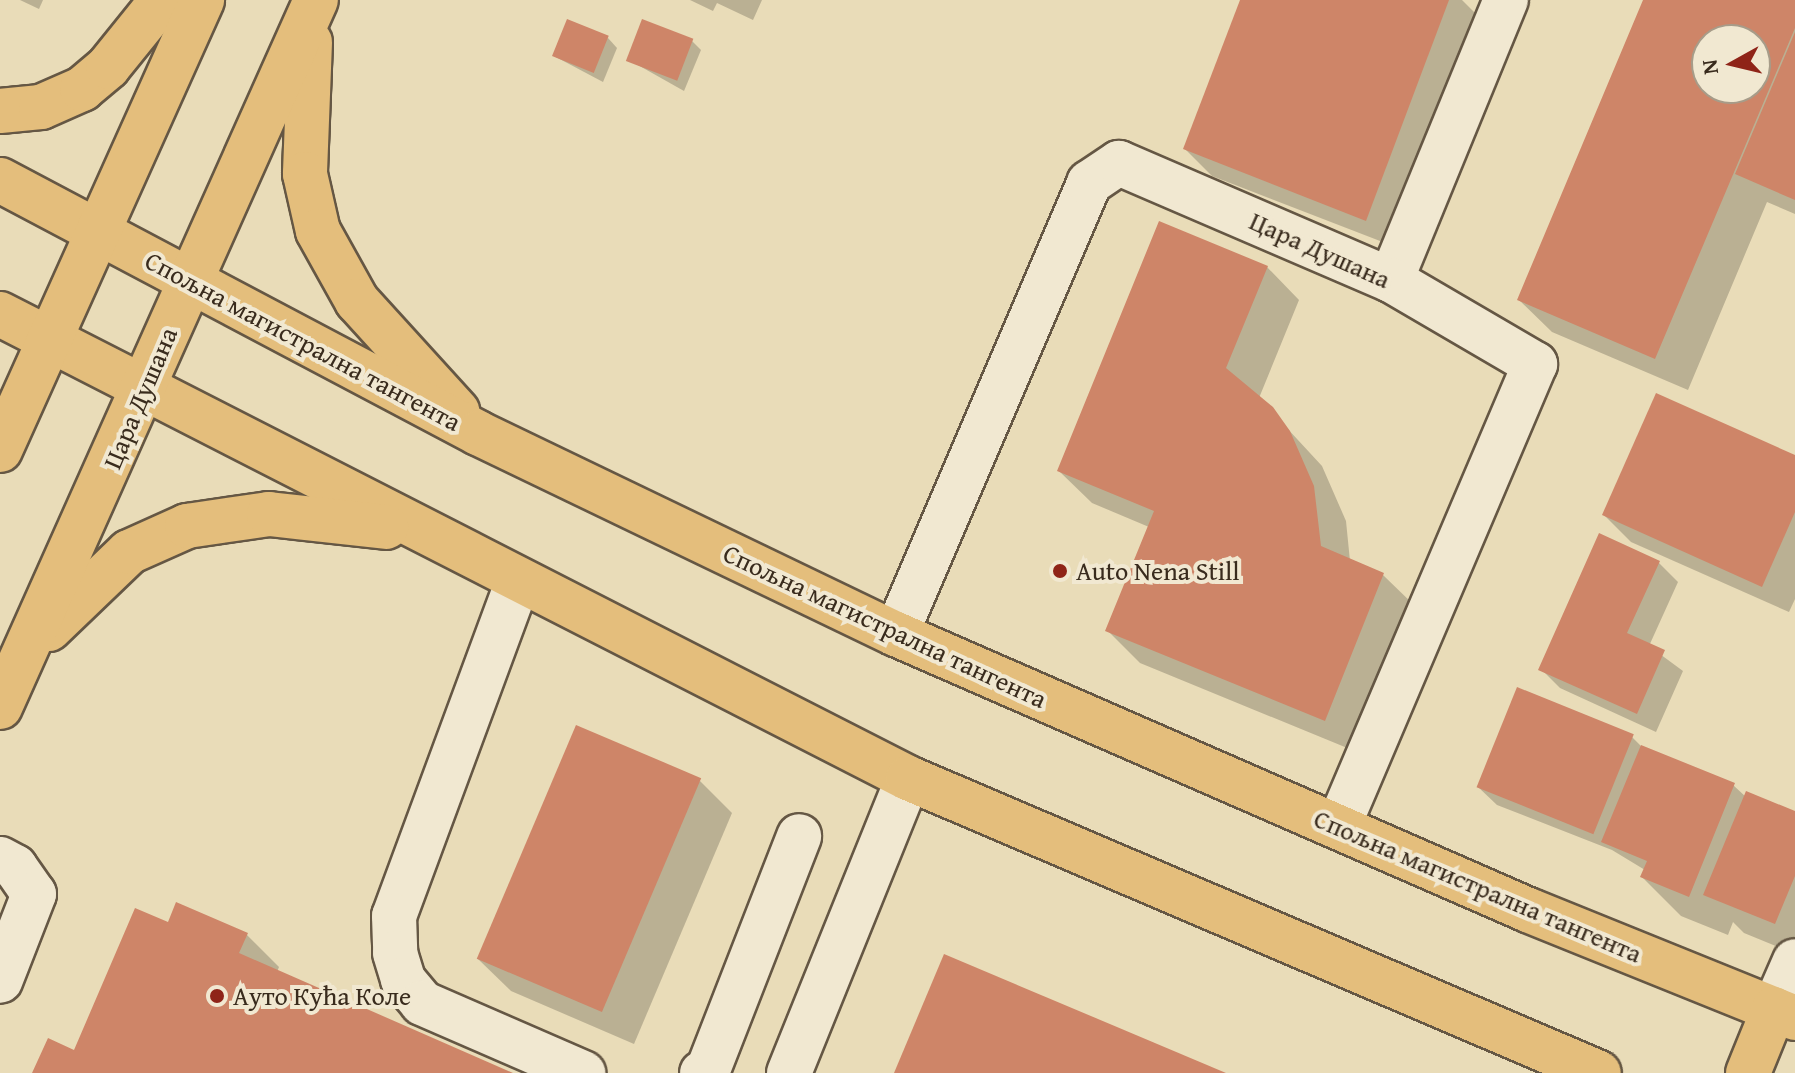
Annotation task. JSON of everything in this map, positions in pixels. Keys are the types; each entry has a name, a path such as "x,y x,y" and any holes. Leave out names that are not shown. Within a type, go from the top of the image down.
{"main road":[{"path":"0,111 41,107 82,89 108,67 162,0"},
{"path":"0,450 202,0"},
{"path":"316,2 303,123 305,174 318,231 357,301 478,433"},
{"name":"Цара Душана","path":"0,707 316,2"},
{"name":"Спољна магистрална тангента","path":"0,180 478,433 896,634 1338,827 1784,1013"},
{"path":"0,314 420,532 908,778 1599,1073"},
{"path":"21,661 129,552 187,526 269,514 420,532"},
{"path":"1748,1073 1784,1013"}],"lane":[{"path":"1391,280 1506,0"},
{"name":"Цара Душана","path":"896,634 1089,183 1119,163 1391,280 1535,364 1338,827"},
{"path":"518,581 394,916 395,953 403,980 422,1003 583,1073"},
{"path":"789,1073 908,778"},
{"path":"702,1073 708,1070 799,836"},
{"path":"0,859 15,867 34,894 0,981"},
{"path":"1784,1013 1795,961"}],"building":[{"path":"1240,0 1449,0 1366,221 1183,149"},
{"path":"1643,0 1795,0 1795,28 1771,85 1771,24 1691,24 1691,104 1763,104 1655,359 1517,300"},
{"path":"567,19 609,36 594,73 552,56"},
{"path":"642,19 693,39 677,81 626,61"},
{"path":"1795,32 1795,200 1735,174 1765,104 1771,104 1771,89"},
{"path":"1159,221 1268,266 1226,368 1273,407 1290,431 1314,486 1321,546 1384,573 1325,721 1105,631 1154,511 1057,471"},
{"path":"1656,393 1795,455 1795,512 1762,587 1602,515"},
{"path":"1599,533 1660,561 1627,633 1665,650 1637,714 1538,670"},
{"path":"1517,687 1634,734 1593,834 1477,787"},
{"path":"576,725 701,778 602,1012 477,959"},
{"path":"1641,745 1735,783 1689,897 1640,877 1647,861 1601,842"},
{"path":"1746,791 1795,811 1795,876 1775,924 1703,895"},
{"name":"Ауто Кућа Коле","path":"176,902 248,933 239,953 513,1073 32,1073 48,1038 74,1050 135,908 168,922"},
{"path":"944,954 1226,1073 894,1073"}],"place":[{"name":"Auto Nena Still","path":"1060,571"},
{"name":"Ауто Кућа Коле","path":"217,996"}]}
